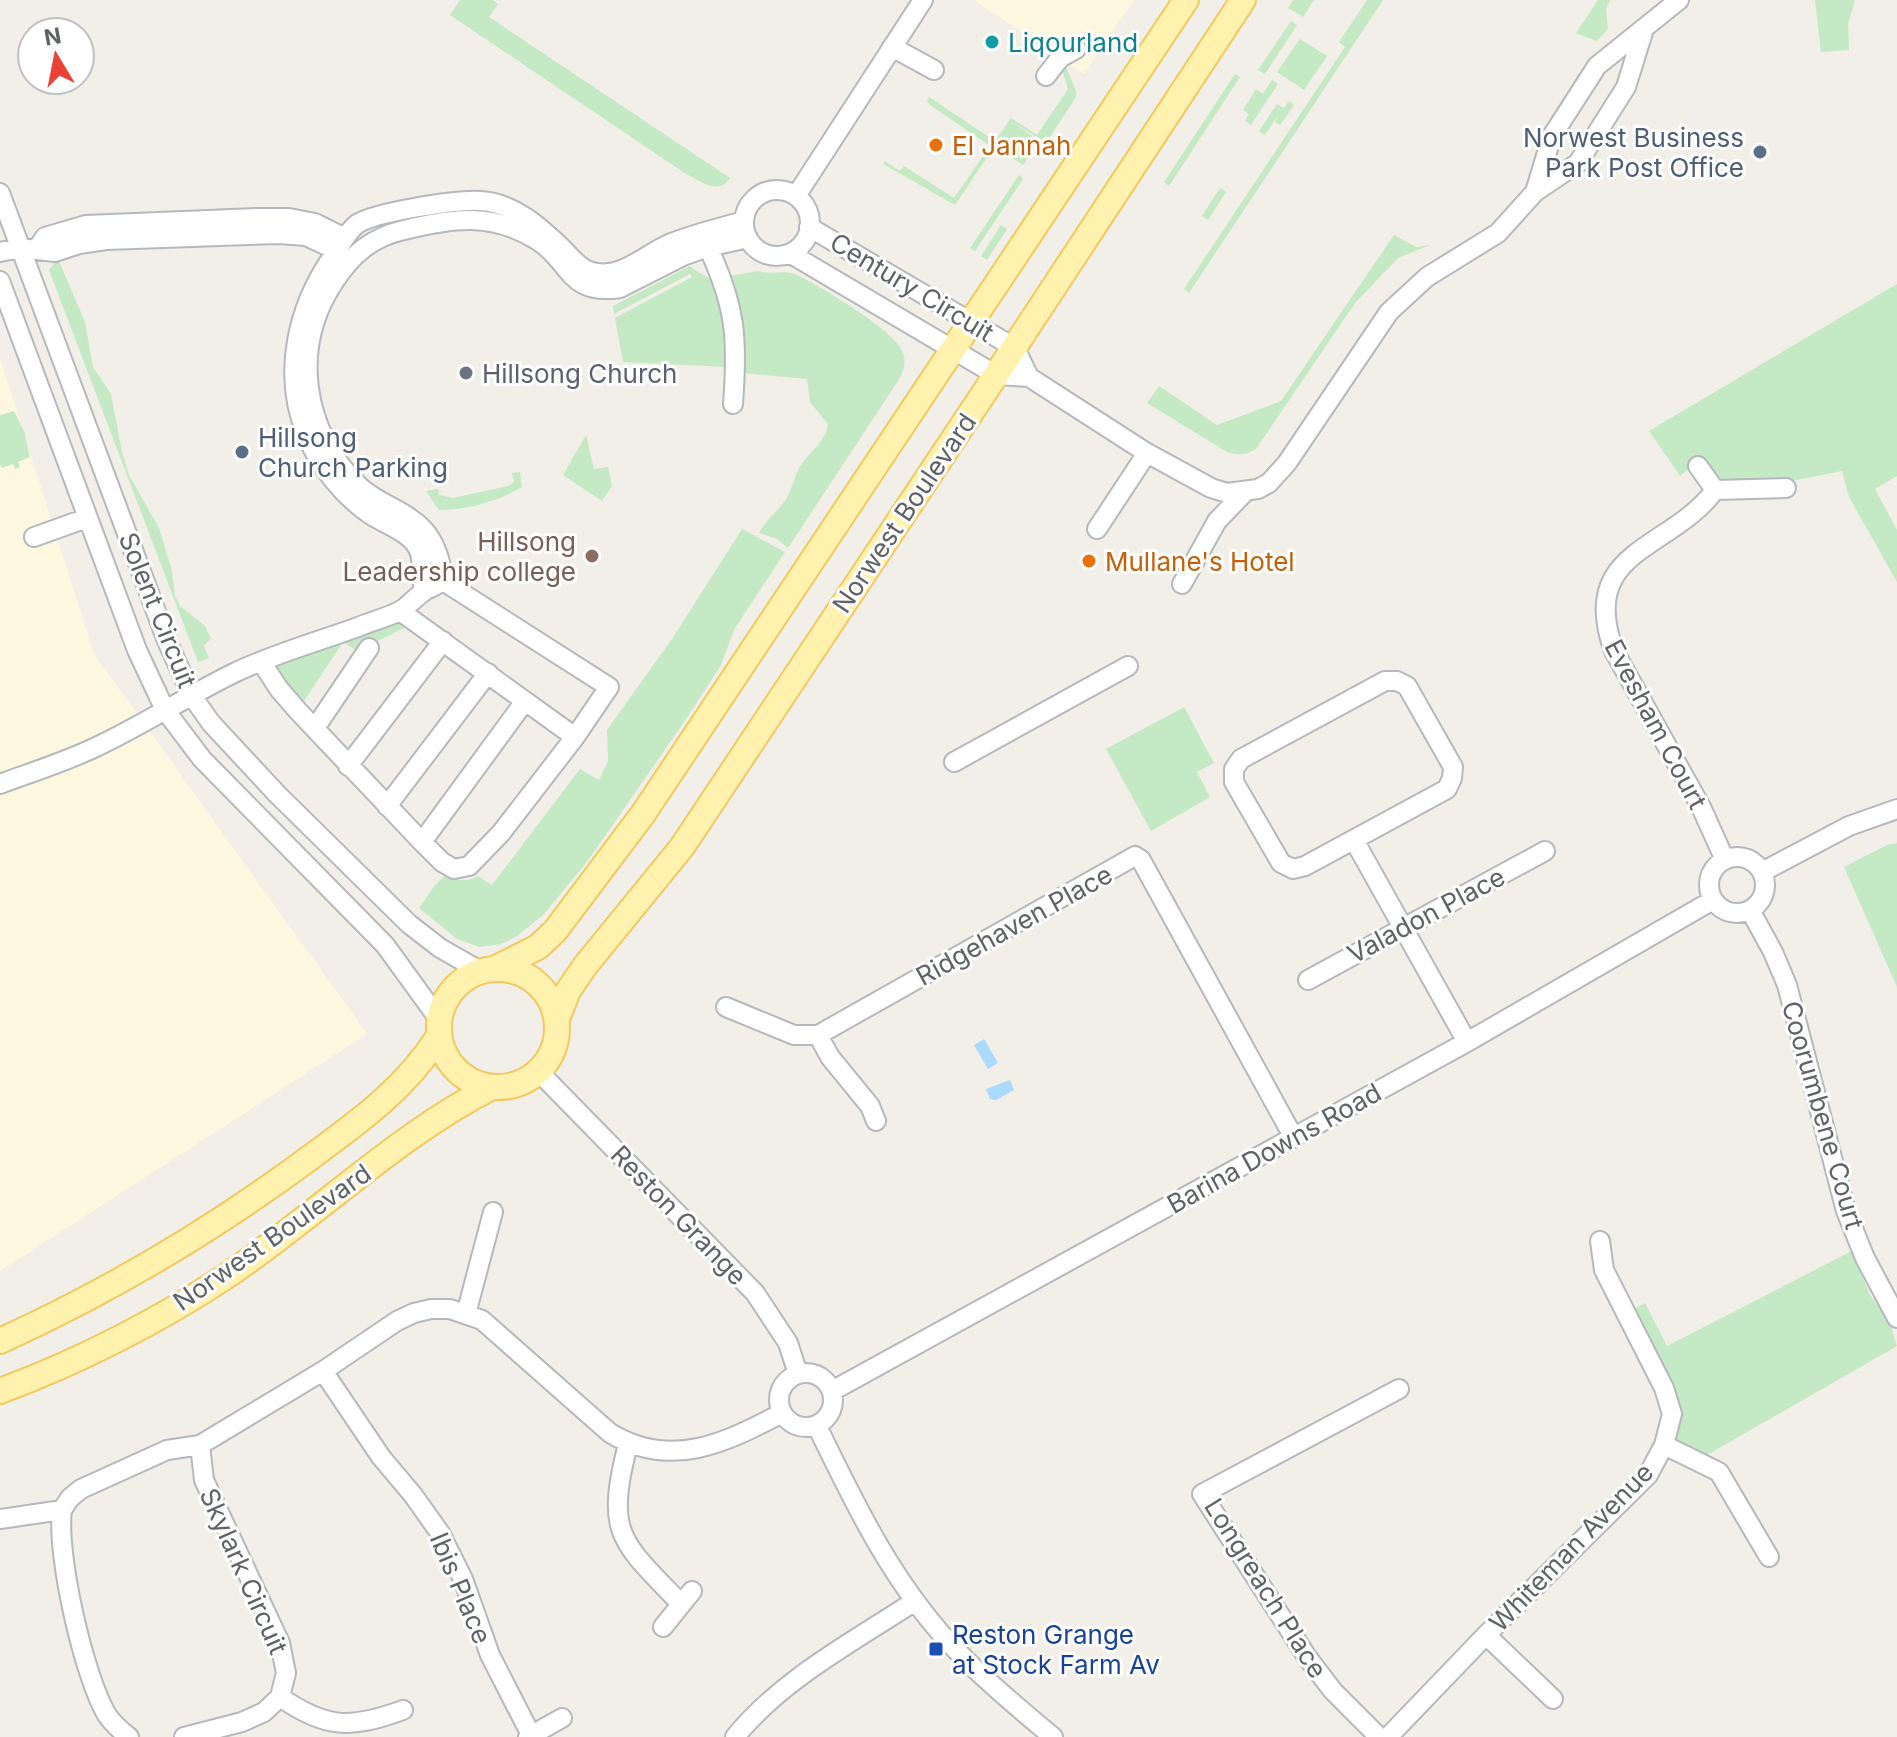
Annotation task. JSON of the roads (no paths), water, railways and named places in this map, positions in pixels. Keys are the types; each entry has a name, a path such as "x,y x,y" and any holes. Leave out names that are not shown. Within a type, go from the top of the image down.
{"main road":[{"name":"Norwest Boulevard","path":"488,970 538,947 569,916 643,814 1186,0"},
{"name":"Norwest Boulevard","path":"557,1019 568,991 585,966 682,847 1243,0"},
{"path":"488,970 515,971 533,980 552,1004 557,1019 557,1038 551,1055 538,1071 521,1082 492,1087 476,1082 449,1060 438,1027 452,989 488,970"},
{"name":"Norwest Boulevard","path":"0,1341 148,1266 262,1193 362,1119 410,1077 438,1027"},
{"name":"Norwest Boulevard","path":"0,1391 80,1357 165,1313 228,1275 444,1114 492,1087"}],"street":[{"path":"796,196 923,0"},
{"path":"1535,192 1552,136 1597,66 1679,0"},
{"path":"996,375 1029,377 1147,453 1211,488 1227,493 1244,493 1269,483 1287,463 1389,312 1427,277 1498,233 1535,192 1578,163 1626,87 1644,29"},
{"path":"892,47 934,70"},
{"path":"1046,76 1060,58 1076,49"},
{"path":"777,190 796,196 808,214 809,227 803,244 791,254 763,253 746,230 751,203 765,193 777,190"},
{"name":"Solent Circuit","path":"0,193 28,249 167,641 192,696 211,723 277,794 378,896 440,948 488,970"},
{"path":"425,591 420,582 422,557 419,547 368,513 340,486 317,458 298,407 293,362 298,329 309,297 346,238 381,216 406,220 458,210 483,201 542,237 584,269 609,273 680,240 746,230"},
{"path":"0,784 93,748 236,672 400,611 437,585 441,570 427,532 414,521 376,501 359,486 321,437 313,409 308,368 313,331 332,285 363,247 406,220"},
{"name":"Century Circuit","path":"809,227 1015,348"},
{"path":"542,237 572,278 583,285 608,290 620,288 746,230"},
{"path":"0,252 28,249 55,252 106,240 279,234 346,238 363,247"},
{"path":"708,247 735,323 733,404"},
{"name":"Century Circuit","path":"791,254 996,375"},
{"name":"Solent Circuit","path":"0,281 137,650 165,710 213,770 385,945 438,1027"},
{"path":"1015,348 1029,377"},
{"path":"1097,529 1147,453"},
{"path":"1698,466 1715,490 1786,488"},
{"name":"Evesham Court","path":"1715,490 1693,515 1625,560 1615,575 1604,610 1605,628 1614,651 1701,807 1725,860"},
{"path":"1182,584 1217,521 1244,493"},
{"path":"34,537 87,518"},
{"path":"262,663 279,689 422,842 454,869 469,866 501,833 575,737 609,687 440,579"},
{"path":"400,611 575,737"},
{"path":"348,766 443,641"},
{"path":"315,728 369,648"},
{"path":"954,762 1128,666"},
{"path":"387,806 488,673"},
{"path":"1385,681 1397,681 1407,686 1453,767 1452,778 1447,789 1354,840 1305,866 1293,869 1281,863 1234,782 1234,769 1241,759 1385,681"},
{"path":"422,842 525,701"},
{"path":"1762,872 1849,826 1897,809"},
{"path":"1354,840 1467,1042"},
{"name":"Valadon Place","path":"1308,980 1545,851"},
{"name":"Ridgehaven Place","path":"818,1035 1135,856 1141,860 1294,1138"},
{"path":"1725,860 1750,860 1762,872 1765,881 1762,898 1750,910 1725,911 1713,900 1709,882 1712,873 1725,860"},
{"name":"Barina Downs Road","path":"832,1391 1467,1042 1713,900"},
{"name":"Coorumbene Court","path":"1750,910 1787,985 1846,1211 1865,1258 1897,1318"},
{"path":"726,1007 794,1035 818,1035 830,1057 870,1106 876,1121"},
{"name":"Reston Grange","path":"538,1071 755,1293 788,1343 798,1374"},
{"path":"466,1314 493,1212"},
{"name":"Whiteman Avenue","path":"1388,1737 1648,1475 1664,1445 1672,1414 1664,1388 1604,1270 1600,1241"},
{"path":"129,1737 107,1714 86,1659 62,1543 62,1510 81,1489 167,1450 200,1445 323,1371 397,1321 414,1313 450,1309 466,1314 496,1330 610,1433 628,1444 651,1451 672,1453 693,1450 748,1430 782,1413"},
{"name":"Ibis Place","path":"323,1371 381,1457 440,1533 463,1579 490,1655 530,1736 562,1718"},
{"path":"798,1374 822,1378 832,1391 833,1408 830,1415 817,1426 801,1427 782,1413 779,1404 783,1386 798,1374"},
{"name":"Longreach Place","path":"1379,1737 1333,1691 1307,1657 1202,1494 1399,1389"},
{"path":"817,1426 857,1510 915,1601 959,1653 1053,1737"},
{"path":"628,1444 619,1482 617,1508 625,1543 635,1556 686,1597 663,1627"},
{"name":"Skylark Circuit","path":"200,1445 204,1480 280,1643 286,1673 280,1697"},
{"path":"1664,1445 1719,1472 1769,1557"},
{"path":"0,1519 62,1510"},
{"path":"735,1737 751,1718 789,1685 915,1601"},
{"path":"1486,1635 1553,1699"},
{"path":"184,1737 253,1718 274,1705 280,1697 296,1708 333,1723 351,1725 372,1722 403,1710"}],"water":[{"path":"984,1039 998,1063 988,1069 974,1045"},
{"path":"1010,1080 1014,1090 996,1100 990,1099 986,1089"}],"place":[{"name":"Liqourland","path":"992,42"},
{"name":"El Jannah","path":"936,145"},
{"name":"Norwest Business Park Post Office","path":"1760,152"},
{"name":"Hillsong Church","path":"466,373"},
{"name":"Hillsong Church Parking","path":"242,452"},
{"name":"Hillsong Leadership college","path":"592,556"},
{"name":"Mullane's Hotel","path":"1089,561"},
{"name":"Reston Grange at Stock Farm Av","path":"936,1649"}]}
